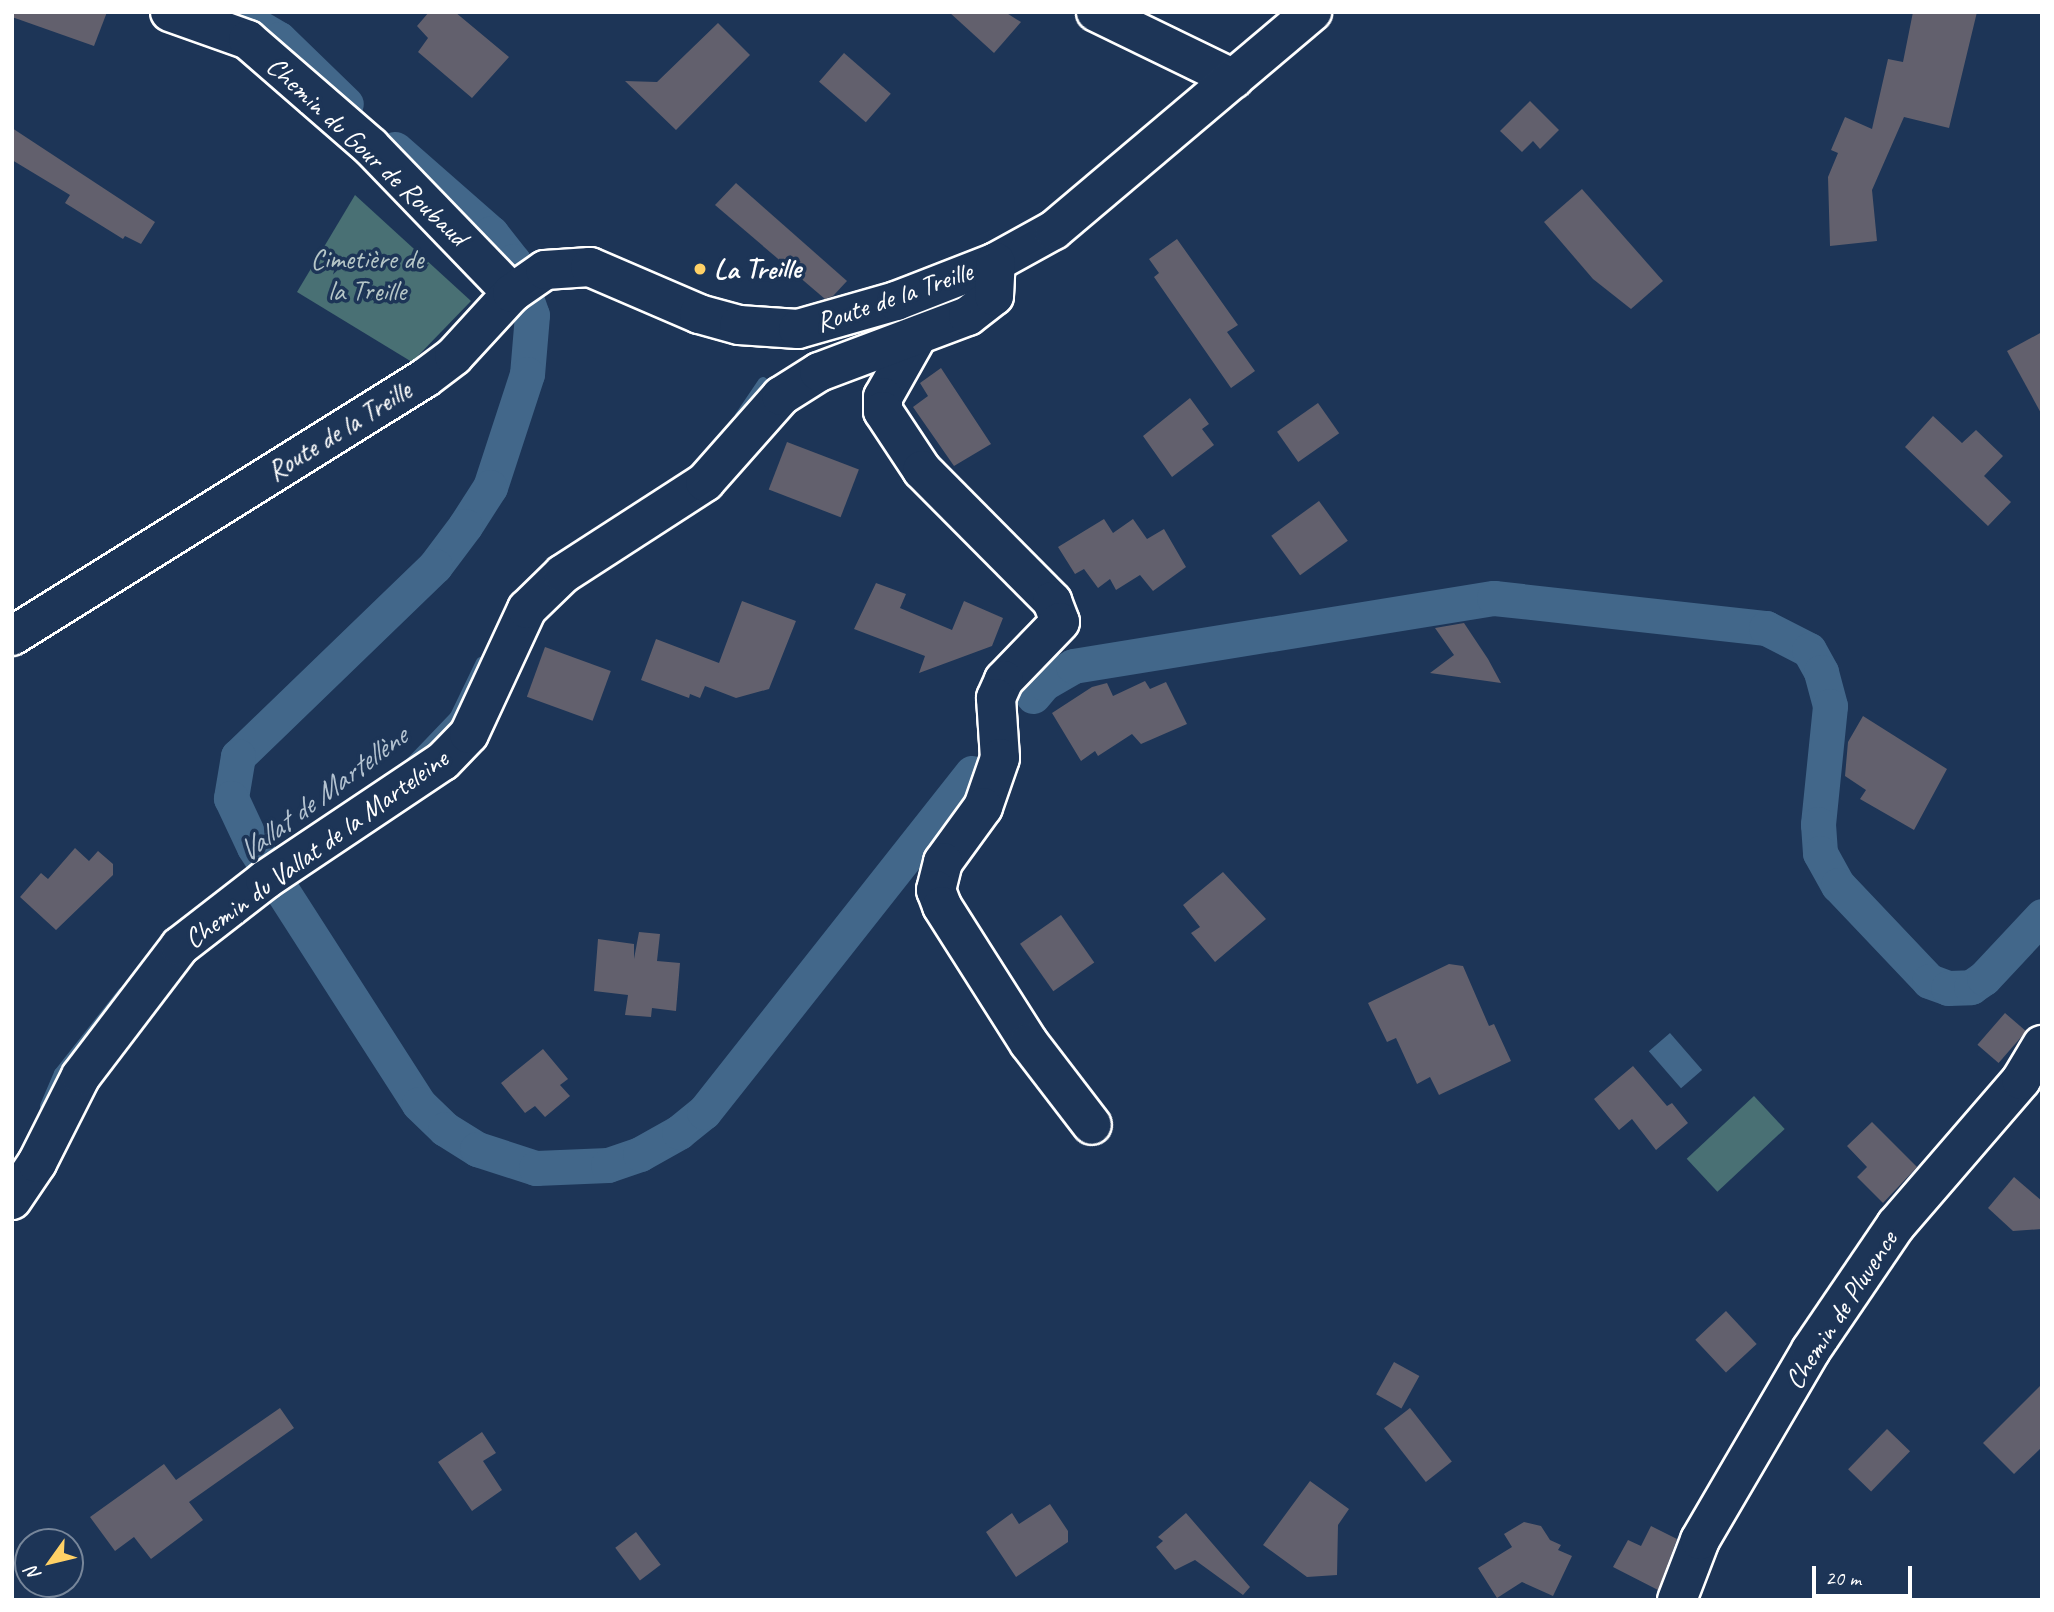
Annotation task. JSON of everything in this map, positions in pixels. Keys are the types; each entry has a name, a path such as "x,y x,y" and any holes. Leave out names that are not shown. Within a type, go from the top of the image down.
{"street":[{"name":"Chemin du Gour de Roubaud","path":"170,12 248,40 371,147 518,289"},
{"path":"1096,12 1234,79"},
{"name":"Route de la Treille","path":"12,636 425,377 454,356 518,289 569,265 590,267 717,320 797,329 896,301 996,262 1079,212 1312,12"},
{"name":"Chemin du Vallat de la Marteleine","path":"12,1200 37,1163 81,1076 180,946 265,880 443,761 469,734 527,609 563,574 705,482 781,396 819,372 968,316 994,296 996,262"},
{"path":"918,337 883,397 883,411 922,471 1060,614 1056,631 1004,680 996,698 1000,758 984,807 943,862 936,890 942,906 1029,1043 1092,1125"},
{"name":"Chemin de Pluvence","path":"1677,1600 1700,1540 1811,1350 1896,1225 2021,1080 2042,1045"}],"green space":[{"name":"Cimetière de la Treille","path":"355,195 471,301 412,362 297,292"},
{"path":"1754,1096 1785,1129 1717,1192 1687,1159"}],"water":[{"path":"1670,1033 1702,1070 1681,1088 1649,1051"}],"building":[{"path":"12,12 107,12 94,46 12,17"},
{"path":"429,12 455,12 509,57 472,98 418,52 428,38 417,26"},
{"path":"949,12 1005,12 1021,22 994,53"},
{"path":"1913,12 1977,12 1949,128 1904,117 1872,190 1877,241 1830,246 1828,177 1838,153 1831,150 1845,117 1872,129 1888,59 1903,62"},
{"path":"718,23 750,55 676,130 625,81 657,82"},
{"path":"844,53 891,94 866,122 819,82"},
{"path":"1530,101 1559,130 1540,149 1533,141 1522,152 1500,131"},
{"path":"12,128 155,222 141,244 125,236 123,239 65,203 70,195 12,160"},
{"path":"736,183 847,281 833,296 825,299 715,205"},
{"path":"1582,189 1663,281 1631,309 1593,279 1544,222"},
{"path":"1177,239 1238,325 1227,332 1255,371 1231,388 1154,277 1159,273 1149,259"},
{"path":"2042,332 2042,415 2007,351"},
{"path":"941,368 991,444 954,466 913,407 928,396 920,383"},
{"path":"1190,398 1209,424 1202,429 1214,445 1172,477 1143,436"},
{"path":"1318,403 1339,433 1298,462 1277,432"},
{"path":"1933,416 1962,443 1976,430 2003,456 1984,476 2011,502 1988,526 1905,447"},
{"path":"787,442 859,470 841,517 769,490"},
{"path":"1319,501 1348,541 1300,575 1271,536"},
{"path":"1104,519 1113,533 1133,519 1147,539 1164,529 1186,567 1153,591 1140,575 1116,590 1110,579 1098,588 1084,569 1075,574 1058,547"},
{"path":"876,583 906,594 900,608 952,630 964,601 1003,618 992,646 919,673 925,656 854,629"},
{"path":"742,601 796,621 769,689 736,698 705,686 700,698 690,694 689,698 641,680 656,639 719,663"},
{"path":"1464,623 1501,683 1430,673 1454,655 1435,628"},
{"path":"545,647 611,671 593,721 527,697"},
{"path":"1145,681 1150,689 1166,682 1187,724 1141,744 1132,734 1098,756 1095,751 1081,761 1052,713 1092,687 1107,683 1113,696"},
{"path":"1863,716 1947,769 1914,830 1860,799 1866,790 1845,776 1848,742"},
{"path":"75,848 89,861 98,851 113,864 113,875 56,930 20,897 41,873 48,879"},
{"path":"1223,872 1266,919 1215,962 1191,933 1200,927 1183,905"},
{"path":"1061,915 1094,963 1053,991 1020,944"},
{"path":"639,932 660,934 657,961 680,963 676,1011 652,1008 651,1017 625,1015 628,995 594,991 598,939 634,944 634,959"},
{"path":"1449,964 1463,966 1489,1026 1494,1024 1511,1061 1439,1095 1430,1077 1417,1084 1396,1038 1387,1042 1368,1003"},
{"path":"2005,1013 2026,1031 1999,1063 1977,1045"},
{"path":"543,1049 568,1079 560,1085 570,1096 545,1117 535,1106 525,1113 501,1083"},
{"path":"1633,1066 1667,1106 1672,1103 1688,1123 1656,1150 1632,1119 1619,1130 1594,1099"},
{"path":"1872,1122 1917,1167 1883,1203 1857,1177 1867,1167 1847,1146"},
{"path":"2014,1177 2042,1201 2042,1229 2013,1231 1988,1208"},
{"path":"1726,1311 1757,1344 1726,1373 1695,1340"},
{"path":"1394,1362 1419,1376 1401,1408 1376,1394"},
{"path":"2042,1384 2042,1447 2014,1474 1983,1443"},
{"path":"280,1408 294,1428 189,1502 203,1520 151,1559 134,1537 115,1551 90,1517 164,1464 176,1480"},
{"path":"1410,1408 1452,1462 1426,1482 1384,1428"},
{"path":"1887,1429 1910,1451 1871,1492 1848,1469"},
{"path":"482,1432 496,1453 483,1461 502,1490 472,1511 438,1462"},
{"path":"1310,1481 1349,1509 1338,1525 1337,1575 1307,1577 1263,1545"},
{"path":"1050,1504 1068,1531 1068,1542 1016,1577 986,1532 1012,1513 1019,1524"},
{"path":"1186,1513 1250,1587 1243,1595 1195,1560 1175,1570 1156,1547 1163,1541 1158,1537"},
{"path":"1524,1522 1541,1526 1550,1540 1561,1545 1558,1550 1572,1556 1553,1596 1522,1582 1497,1598 1478,1568 1512,1547 1504,1534"},
{"path":"1651,1526 1677,1539 1658,1590 1613,1567 1628,1540 1641,1546"},
{"path":"636,1532 661,1565 640,1580 615,1548"}],"waterway":[{"path":"233,12 279,39 346,104"},
{"path":"395,149 491,233 513,261 532,315 527,374 490,487 465,526 435,566 238,756 231,798 254,847 419,1104 445,1129 477,1149 536,1168 608,1165 640,1154 679,1132 704,1112 972,773"},
{"name":"Vallat de Martellène","path":"740,416 763,382"},
{"path":"1033,696 1044,683 1073,666 1494,598 1766,628 1809,650 1821,672 1830,706 1818,824 1820,853 1838,885 1929,981 1948,988 1971,987 1984,978 2042,916"},
{"name":"Vallat de Martellène","path":"410,763 455,716 481,662"},
{"name":"Vallat de Martellène","path":"45,1106 59,1073 123,992"}],"place":[{"name":"La Treille","path":"700,269"}]}
